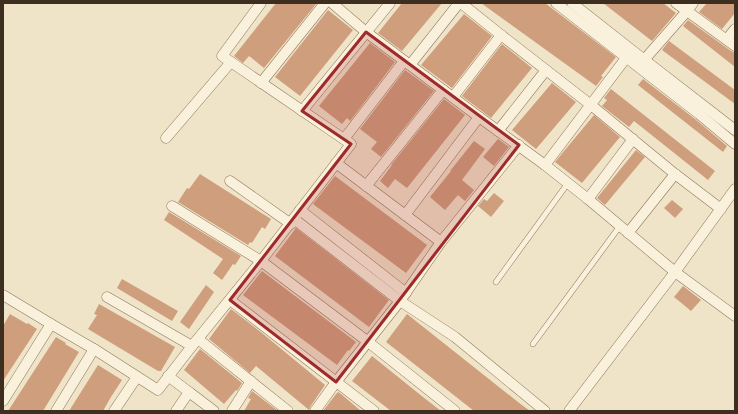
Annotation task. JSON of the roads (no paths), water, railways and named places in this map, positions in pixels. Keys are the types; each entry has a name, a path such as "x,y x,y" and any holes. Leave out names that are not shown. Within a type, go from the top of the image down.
{"street":[{"path":"5,300 94,349 158,390 261,261 351,144 222,56 261,3"},
{"path":"261,83 325,3"},
{"path":"332,3 366,32 545,165 675,272 735,316"},
{"path":"302,111 390,3"},
{"path":"344,139 407,63 460,3 721,209"},
{"path":"556,3 699,114 735,144"},
{"path":"572,3 735,130"},
{"path":"676,3 690,7 731,42 735,29"},
{"path":"644,60 690,7"},
{"path":"453,98 501,35"},
{"path":"545,165 626,58"},
{"path":"166,138 231,62"},
{"path":"498,131 546,70"},
{"path":"366,186 443,90"},
{"path":"405,215 479,117"},
{"path":"588,199 633,139"},
{"path":"315,411 403,297 441,242 519,145"},
{"path":"336,163 441,242"},
{"path":"624,229 675,174"},
{"path":"230,181 292,221 403,297"},
{"path":"569,411 675,272 735,189"},
{"path":"172,206 261,261 455,411"},
{"path":"300,210 403,297 455,337 544,411"},
{"path":"107,297 195,343 251,381 288,411"},
{"path":"230,300 374,411"},
{"path":"3,401 51,324"},
{"path":"56,411 94,349"},
{"path":"168,376 214,411"},
{"path":"114,411 137,377"},
{"path":"232,411 251,381"},
{"path":"176,411 189,392"}],"lane":[{"path":"496,282 568,183"},
{"path":"533,344 624,229"}]}
